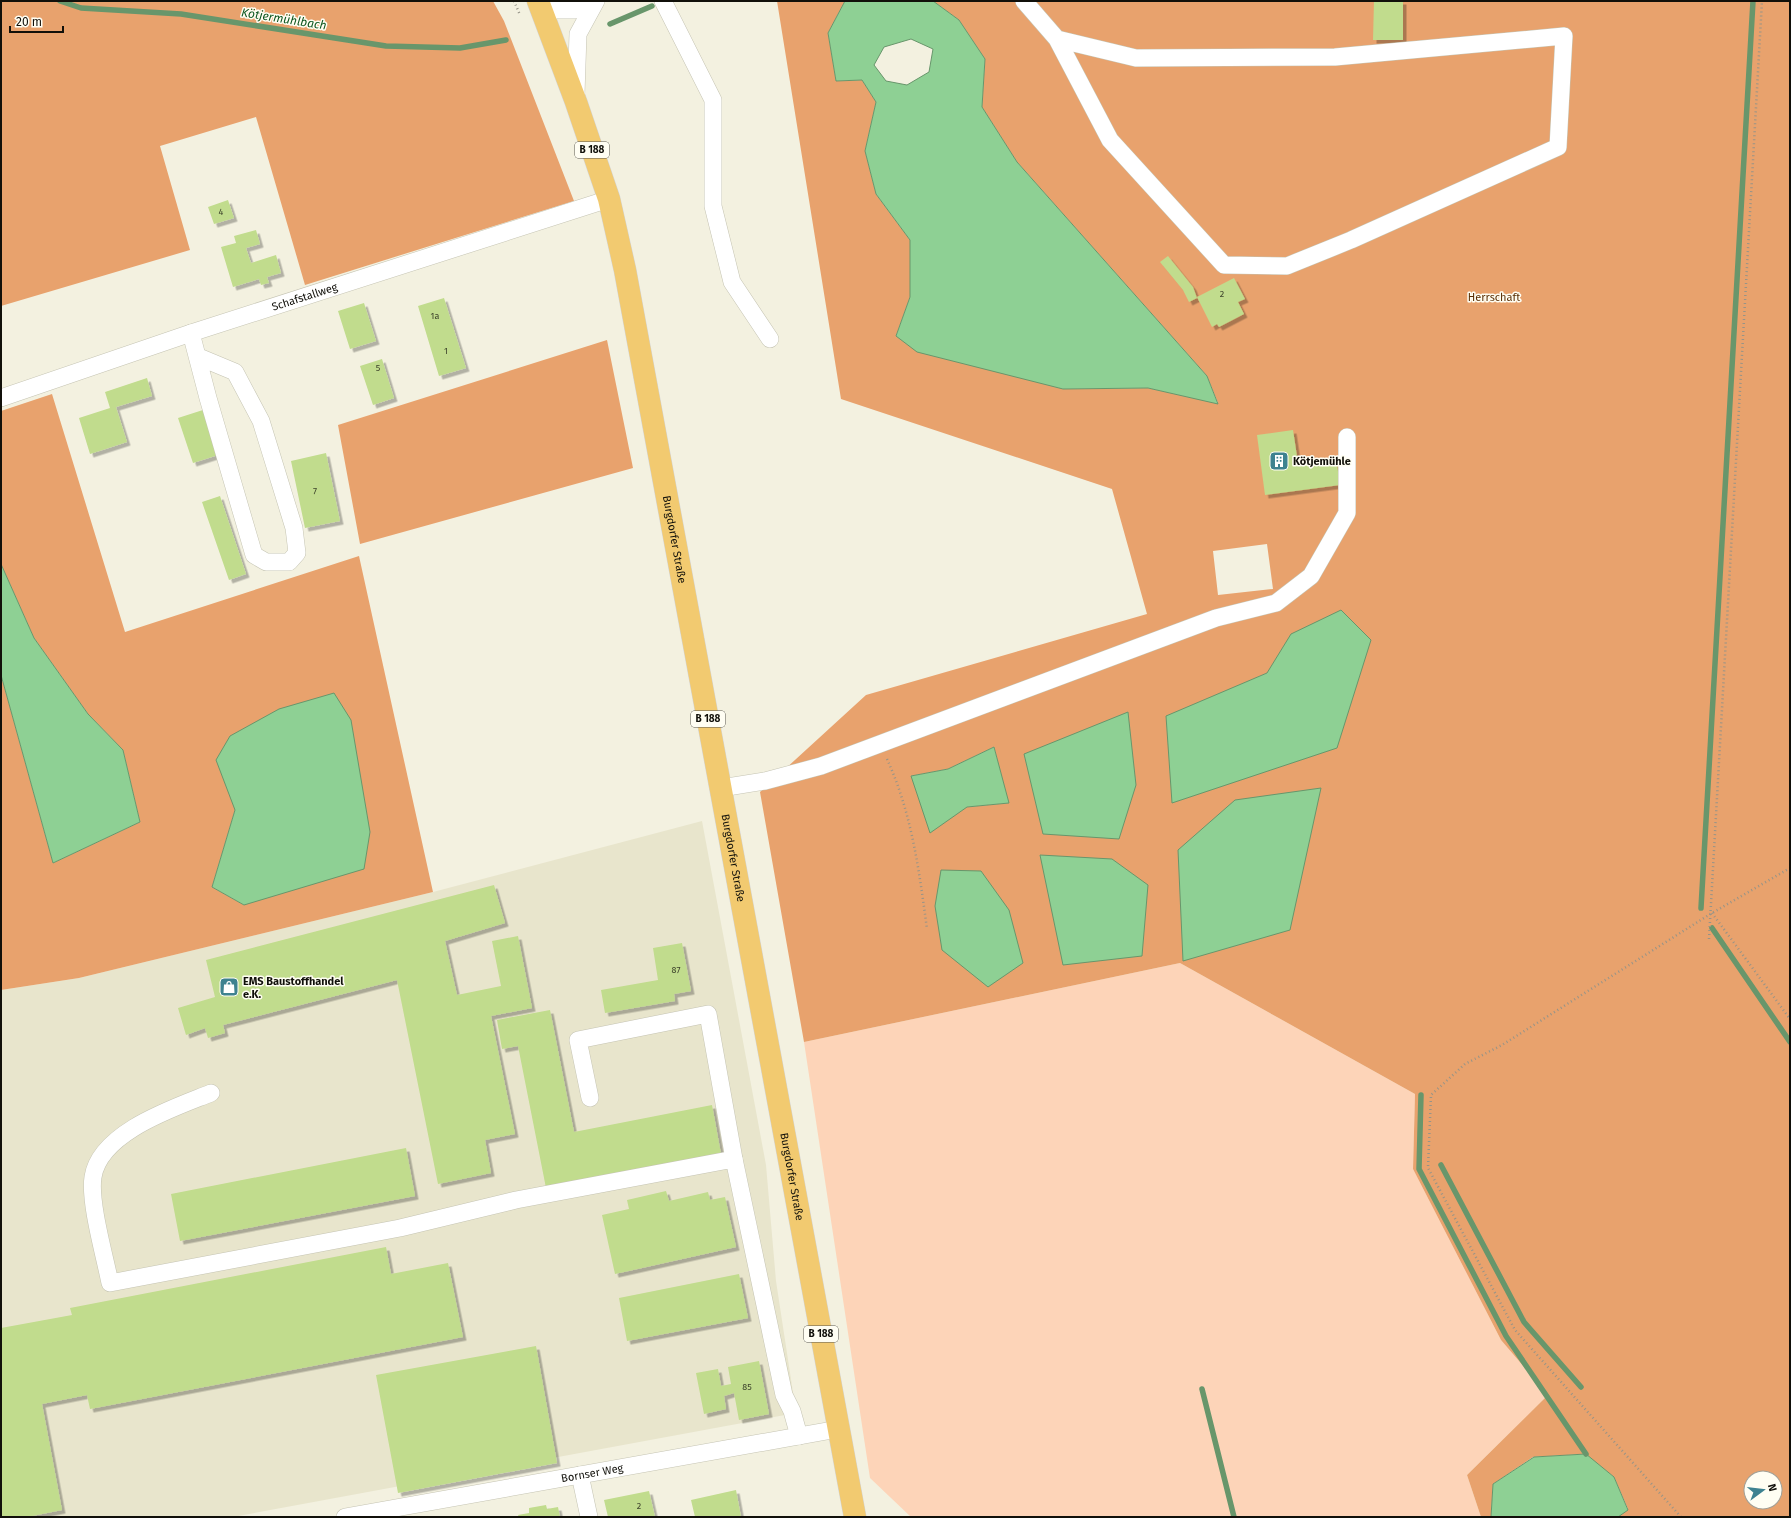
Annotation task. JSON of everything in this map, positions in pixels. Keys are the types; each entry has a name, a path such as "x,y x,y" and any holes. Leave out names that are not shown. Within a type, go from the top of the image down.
{"main road":[{"name":"B 188","path":"544,4 609,199"},
{"name":"Burgdorfer Straße","path":"609,199 624,270 721,788 855,1517"}],"street":[{"path":"544,4 575,10 596,1"},
{"path":"576,102 578,34 596,1"},
{"path":"663,1 713,100 713,206 732,282 770,339"},
{"path":"1024,1 1057,38 1110,140 1224,265 1287,266 1351,240 1558,147 1564,36 1335,57 1152,58 1136,58 1057,38"},
{"name":"Schafstallweg","path":"1,398 191,333 609,199"},
{"path":"191,333 199,357 208,398 254,556 266,562 288,562 297,553 294,528 261,421 235,372 199,357"},
{"path":"721,788 765,781 821,766 1216,618 1276,603 1311,576 1347,514 1347,437"},
{"path":"590,1098 578,1040 708,1014 734,1159 784,1395 792,1411 799,1436"},
{"path":"211,1093 162,1113 131,1129 113,1144 98,1163 93,1178 95,1205 110,1283 400,1228 516,1200 734,1159"},
{"name":"Bornser Weg","path":"345,1517 838,1429"},
{"path":"580,1475 589,1517"}],"path":[{"path":"1709,939 1762,1"},
{"path":"880,744 898,782 916,850 927,929"},
{"path":"1681,1517 1515,1330 1428,1168 1431,1096 1465,1064 1502,1045 1712,913 1790,868"},
{"path":"1712,913 1790,1019"}],"shaded area":[{"path":"845,1 933,1 959,20 985,59 982,107 1017,162 1207,376 1218,404 1148,388 1063,389 917,352 896,336 910,297 910,240 876,194 865,151 876,102 862,80 836,81 828,33","holes":["911,39 933,49 929,72 907,85 886,81 874,65 884,47"]},
{"path":"1,564 34,638 88,714 123,750 140,822 53,863 1,675"},
{"path":"1341,610 1371,640 1337,748 1172,803 1166,716 1267,673 1291,634"},
{"path":"334,693 351,720 370,832 364,869 244,905 212,887 235,810 216,760 230,736 279,709"},
{"path":"1128,712 1136,785 1119,839 1043,834 1024,754"},
{"path":"994,747 1009,803 967,807 930,833 911,776 948,769"},
{"path":"1321,788 1290,930 1183,961 1178,850 1235,800"},
{"name":"EMS Baustoffhandel e.K.","path":"702,821 766,1165 776,1281 794,1399 785,1415 233,1517 1,1517 1,990 79,978 433,892"},
{"path":"1040,855 1112,859 1148,885 1142,956 1063,965"},
{"path":"941,870 981,871 1009,910 1023,963 988,987 942,950 935,906"},
{"path":"1180,963 1415,1094 1413,1169 1501,1340 1548,1395 1467,1475 1481,1517 911,1517 870,1478 804,1042"},
{"path":"1586,1454 1614,1477 1628,1510 1618,1517 1491,1517 1493,1484 1534,1457"}],"green space":[{"path":"1,1 493,1 504,21 574,201 305,285 256,117 160,146 190,250 1,306"},
{"name":"Herrschaft","path":"777,1 845,1 828,33 836,81 862,80 876,102 865,151 876,194 910,240 910,297 896,336 1063,389 1148,388 1218,403 1207,376 1017,162 982,107 985,59 959,20 933,1 1790,1 1790,1517 1618,1517 1628,1509 1614,1477 1585,1454 1533,1457 1493,1484 1491,1517 1481,1517 1467,1475 1548,1395 1501,1340 1413,1169 1415,1094 1180,963 804,1042 760,792 866,695 1147,614 1112,489 841,399","holes":["1267,544 1273,589 1218,595 1213,551","1267,673 1172,802 1232,689","994,747 1008,803 967,807 911,776 948,769"]},
{"path":"607,340 633,468 360,544 338,425"},
{"path":"52,394 125,632 359,556 433,892 79,978 1,990 1,675 53,863 140,822 123,750 88,714 34,638 1,564 1,411","holes":["235,810 244,905 212,887"]}],"building":[{"path":"1374,1 1403,1 1403,40 1373,40"},
{"path":"228,200 234,218 214,224 208,207"},
{"path":"256,230 260,244 246,248 251,263 276,255 281,273 267,277 269,283 261,285 259,279 233,287 221,247 236,243 234,236"},
{"path":"1168,256 1193,287 1197,298 1189,302 1183,290 1160,262"},
{"path":"1234,278 1245,299 1238,302 1244,314 1219,327 1217,324 1212,327 1197,297"},
{"path":"444,298 466,368 439,376 418,306"},
{"path":"364,303 376,341 350,349 338,311"},
{"path":"382,359 394,398 373,405 360,366"},
{"path":"147,378 152,396 116,407 127,442 90,454 79,418 110,408 105,392"},
{"path":"206,409 221,454 193,463 178,418"},
{"name":"Kötjemühle","path":"1293,430 1298,463 1336,458 1340,485 1265,495 1257,435"},
{"path":"326,453 340,521 305,528 291,461"},
{"path":"220,496 246,574 229,580 202,502"},
{"path":"494,885 505,923 445,941 457,995 501,986 492,941 518,936 532,1008 491,1016 515,1134 485,1140 491,1173 438,1184 397,980 223,1025 225,1033 208,1038 205,1028 186,1035 178,1008 215,997 206,960"},
{"path":"682,943 691,991 674,994 675,1001 605,1013 601,990 658,980 653,948"},
{"path":"550,1010 574,1132 712,1105 721,1154 546,1188 518,1046 502,1049 497,1020"},
{"path":"406,1148 415,1196 180,1241 171,1194"},
{"path":"666,1191 669,1201 708,1192 710,1200 725,1197 736,1247 615,1274 602,1215 629,1209 627,1200"},
{"path":"386,1247 391,1274 448,1263 463,1337 90,1409 87,1395 42,1404 62,1510 27,1517 1,1517 1,1328 72,1315 70,1308"},
{"path":"739,1274 748,1318 627,1341 619,1298"},
{"path":"536,1346 557,1463 398,1493 376,1375"},
{"path":"759,1361 769,1414 739,1420 734,1393 724,1396 726,1409 704,1414 696,1373 718,1369 721,1386 731,1384 728,1367"},
{"path":"736,1490 741,1517 695,1517 691,1500"},
{"path":"649,1491 655,1517 608,1517 604,1500"},
{"path":"546,1505 547,1509 558,1507 560,1517 519,1517 518,1515 529,1513 529,1508"}],"waterway":[{"name":"Kötjermühlbach","path":"60,1 81,8 181,14 386,46 460,48 506,40"},
{"path":"1701,908 1753,1"},
{"name":"Kötjermühlbach","path":"610,24 652,6"},
{"path":"1712,928 1790,1042"},
{"path":"1421,1095 1419,1169 1506,1336 1586,1454"},
{"path":"1441,1165 1524,1322 1581,1387"},
{"path":"1202,1389 1234,1517"}],"place":[{"name":"Kötjemühle","path":"1279,461"},
{"name":"EMS Baustoffhandel e.K.","path":"229,987"}]}
